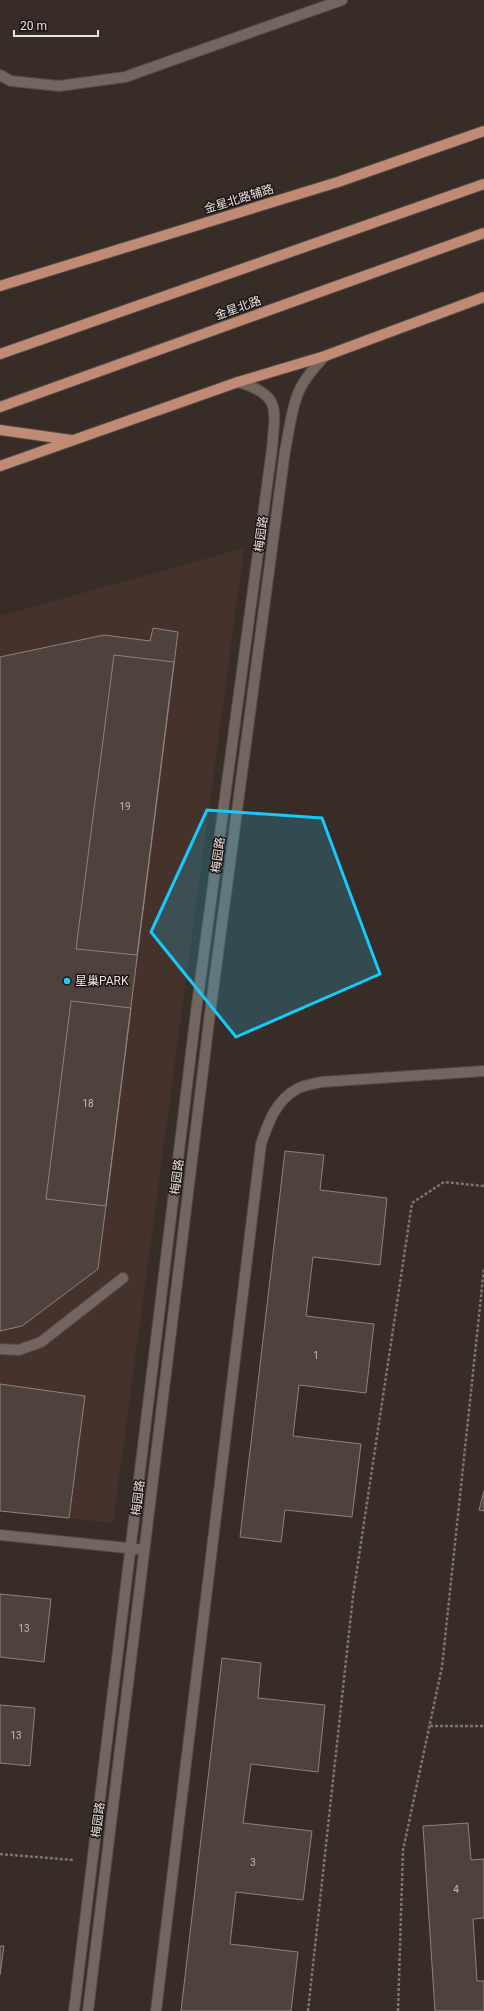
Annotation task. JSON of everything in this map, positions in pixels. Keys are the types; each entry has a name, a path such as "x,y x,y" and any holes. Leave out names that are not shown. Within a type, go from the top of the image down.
{"main road":[{"name":"金星北路辅路","path":"0,286 338,182 484,131"},
{"path":"0,354 484,184"},
{"name":"金星北路","path":"0,407 484,233"},
{"path":"0,466 238,382 325,356 484,297"},
{"path":"0,430 74,440"}],"street":[{"path":"0,75 11,81 59,86 125,77 342,0"},
{"name":"梅园路","path":"88,2011 210,1012 285,451 290,420 299,392 309,375 325,356"},
{"name":"梅园路","path":"74,2011 197,1004 272,449 273,404 266,394 256,387 238,382"},
{"path":"156,2011 261,1144 269,1118 282,1101 298,1089 321,1082 484,1071"},
{"path":"0,1349 20,1350 41,1342 123,1278"},
{"path":"0,1535 144,1550"}],"path":[{"path":"308,2011 353,1596 412,1203 444,1182 484,1186"},
{"path":"398,2011 403,1850 442,1667 484,1268"},
{"path":"430,1726 484,1726"},
{"path":"0,1854 93,1861"}],"highlighted area":[{"path":"207,810 322,818 380,974 236,1037 151,932"}],"shaded area":[{"name":"星巢PARK","path":"244,548 113,1523 0,1511 0,616"}],"building":[{"name":"星巢PARK","path":"153,628 178,632 98,1269 22,1326 0,1331 0,657 104,635 150,641"},
{"path":"114,655 174,662 137,955 76,949"},
{"path":"71,1001 131,1008 106,1206 46,1199"},
{"path":"285,1151 324,1155 320,1190 387,1198 380,1265 313,1257 306,1316 374,1324 366,1393 299,1385 293,1436 361,1444 352,1517 285,1510 281,1542 240,1537"},
{"path":"0,1384 85,1396 69,1518 0,1511"},
{"path":"484,1491 484,1511 479,1510"},
{"path":"0,1594 51,1599 44,1662 0,1657"},
{"path":"222,1658 261,1663 258,1698 325,1705 318,1772 251,1764 243,1823 312,1831 303,1900 236,1892 230,1944 298,1952 291,2011 181,2011"},
{"path":"0,1705 35,1708 30,1766 0,1763"},
{"path":"468,1823 471,1860 484,1859 484,1918 473,1919 477,1981 484,1981 484,2011 435,2011 423,1826"},
{"path":"0,1946 4,1946 0,1975"}],"place":[{"name":"星巢PARK","path":"67,981"}]}
